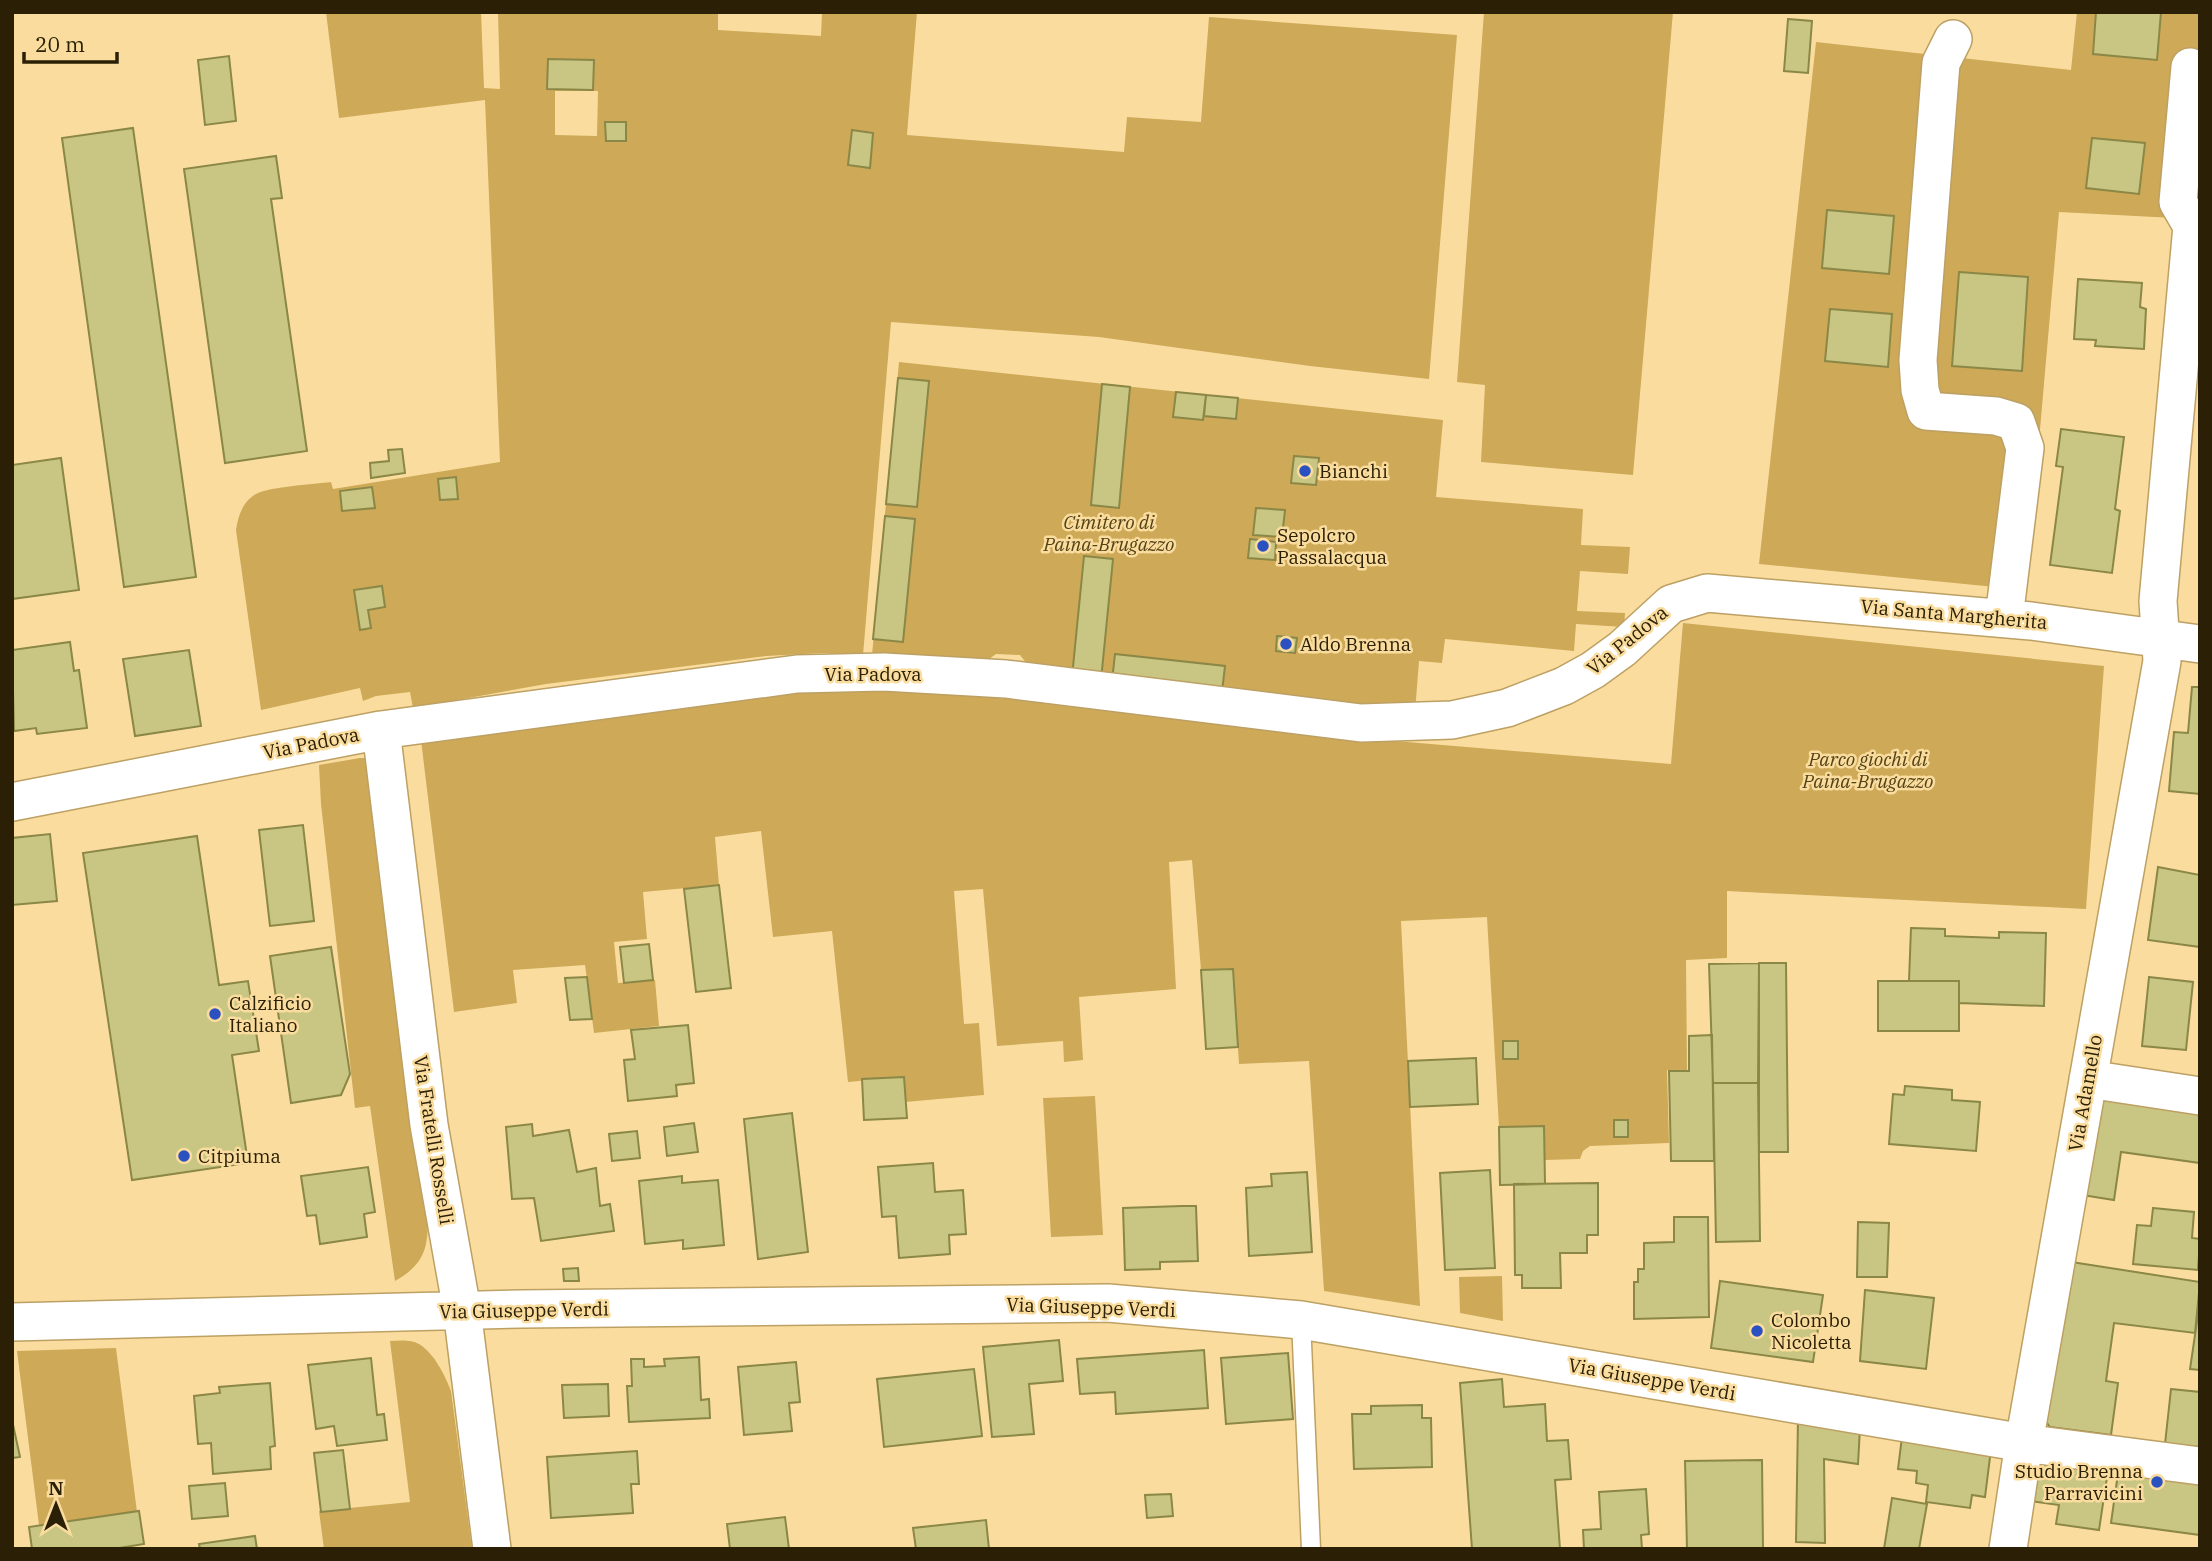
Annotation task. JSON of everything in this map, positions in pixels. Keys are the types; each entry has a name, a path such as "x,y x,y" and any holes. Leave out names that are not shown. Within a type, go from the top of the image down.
{"street":[{"path":"1953,38 1941,63 1918,360 1920,390 1926,411 1996,416 2016,422 2025,448 2004,618"},
{"name":"Via Adamello","path":"2008,1549 2024,1443 2162,661 2158,601 2192,226 2178,202 2190,67"},
{"name":"Via Santa Margherita","path":"1707,593 2004,618 2200,643"},
{"name":"Via Padova","path":"12,802 382,730 797,674 884,672 1006,679 1361,723 1452,720 1507,708 1564,686 1594,670 1622,649 1671,604 1707,593"},
{"name":"Via Fratelli Rosselli","path":"382,730 429,1125 462,1310 492,1549"},
{"path":"2088,1079 2200,1096"},
{"name":"Via Giuseppe Verdi","path":"12,1322 462,1310 1108,1303 1301,1320 2024,1443 2200,1466"}],"lane":[{"path":"1301,1320 1311,1549"}],"green space":[{"path":"326,12 481,12 484,88 500,89 498,12 718,12 718,30 821,36 822,12 917,12 907,135 1124,152 1127,117 1201,122 1209,17 1457,35 1429,379 1310,366 1099,337 891,322 863,655 823,653 766,656 546,684 413,708 410,692 376,696 363,701 360,688 261,710 236,530 245,504 258,493 282,487 331,482 333,489 500,462 485,100 339,118","holes":["555,91 598,91 597,136 555,135"]},
{"path":"1484,12 1673,12 1633,475 1481,462 1485,385 1457,382"},
{"path":"2077,12 2200,12 2200,323 2172,260 2174,218 2059,212 2026,590 1759,564 1816,42 2071,70"},
{"name":"Cimitero di Paina-Brugazzo","path":"899,362 1443,420 1436,497 1583,509 1581,545 1630,547 1628,574 1580,571 1577,611 1625,613 1624,627 1576,624 1574,651 1445,639 1442,663 1419,661 1415,712 1035,674 1020,655 996,654 981,665 872,655"},
{"name":"Parco giochi di Paina-Brugazzo","path":"1683,623 2104,666 2086,909 1727,891 1727,958 1686,960 1687,1070 1667,1070 1669,1143 1590,1146 1583,1151 1580,1159 1545,1160 1543,1126 1499,1127 1487,917 1401,921 1420,1306 1324,1291 1309,1061 1239,1064 1233,969 1201,970 1192,860 1169,862 1176,989 1079,997 1083,1060 1064,1062 1063,1041 997,1046 983,889 954,891 964,1024 979,1023 984,1095 905,1102 902,1077 848,1082 832,931 773,937 761,831 715,837 719,885 643,892 647,939 614,942 618,983 655,980 659,1026 594,1033 585,965 513,970 517,1003 454,1012 421,740 746,694 888,688 1076,705 1288,732 1671,764"},
{"path":"367,758 428,1207 427,1241 420,1259 395,1281 370,1106 355,1108 321,804 319,765"},
{"path":"1095,1096 1103,1235 1051,1237 1043,1098"},
{"path":"1502,1276 1503,1321 1460,1313 1459,1277"},
{"path":"390,1341 412,1341 419,1344 429,1353 446,1378 451,1391 472,1549 324,1549 319,1511 410,1502"},
{"path":"116,1348 137,1512 39,1525 17,1351"}],"building":[{"path":"2096,12 2161,12 2157,60 2093,54"},
{"path":"1788,19 1812,21 1808,73 1784,71"},
{"path":"229,56 236,121 205,125 198,60"},
{"path":"548,59 594,60 593,90 547,89"},
{"path":"605,122 626,122 626,141 606,141"},
{"path":"133,128 196,577 124,587 62,138"},
{"path":"852,130 873,133 870,168 848,165"},
{"path":"2092,138 2145,143 2139,194 2086,188"},
{"path":"276,156 282,198 271,199 307,451 225,463 184,169"},
{"path":"1827,210 1894,216 1889,274 1822,268"},
{"path":"1959,272 2028,277 2022,371 1952,366"},
{"path":"2078,279 2142,283 2140,307 2146,309 2144,349 2095,346 2096,340 2074,339"},
{"path":"1830,309 1892,314 1888,367 1825,361"},
{"path":"898,378 929,381 917,507 886,504"},
{"path":"1102,384 1130,387 1119,508 1091,505"},
{"path":"1176,392 1206,395 1203,420 1173,417"},
{"path":"1206,395 1238,398 1236,419 1204,416"},
{"path":"2061,429 2124,437 2115,509 2120,511 2112,573 2050,565 2063,467 2056,466"},
{"path":"402,449 405,473 371,478 370,463 389,461 388,450"},
{"name":"Bianchi","path":"1294,456 1319,458 1316,485 1291,483"},
{"path":"61,458 79,590 12,599 12,465"},
{"path":"456,477 458,499 440,500 438,479"},
{"path":"372,487 375,508 342,511 340,491"},
{"path":"1256,508 1285,510 1282,537 1253,535"},
{"path":"885,516 915,519 903,642 873,639"},
{"name":"Sepolcro Passalacqua","path":"1250,539 1276,542 1275,560 1248,558"},
{"path":"1084,556 1113,559 1101,680 1072,677"},
{"path":"382,586 385,607 368,610 371,628 360,630 354,590"},
{"name":"Aldo Brenna","path":"1277,636 1297,638 1295,653 1276,651"},
{"path":"70,642 74,671 79,670 87,728 37,734 36,728 14,731 12,650"},
{"path":"189,650 201,726 135,736 123,659"},
{"path":"1115,654 1225,666 1222,692 1112,681"},
{"path":"2192,687 2200,687 2200,794 2169,791 2174,732 2188,733"},
{"path":"303,825 314,921 270,926 259,830"},
{"path":"50,834 57,901 12,905 12,838"},
{"path":"197,836 219,985 248,981 259,1051 232,1055 248,1163 132,1180 83,853"},
{"path":"2158,867 2200,875 2200,947 2148,940"},
{"path":"719,885 731,988 696,992 684,889"},
{"path":"1911,928 1945,929 1945,936 1999,938 1999,932 2046,933 2044,1006 1959,1003 1959,981 1909,981"},
{"path":"649,944 653,980 624,983 620,947"},
{"path":"331,947 350,1074 341,1095 291,1103 270,956"},
{"path":"1759,963 1758,1083 1713,1083 1709,964"},
{"path":"1759,963 1786,963 1788,1152 1759,1152"},
{"path":"1233,969 1238,1047 1206,1049 1201,970"},
{"path":"587,977 592,1019 570,1020 565,978"},
{"path":"2149,977 2193,982 2186,1050 2142,1046"},
{"path":"1878,981 1959,981 1959,1031 1878,1031"},
{"path":"688,1025 694,1083 676,1085 677,1096 628,1101 624,1060 635,1059 631,1030"},
{"path":"1712,1035 1714,1161 1671,1161 1669,1071 1689,1071 1689,1036"},
{"path":"1503,1041 1518,1041 1518,1059 1503,1059"},
{"path":"1476,1058 1478,1104 1410,1107 1408,1061"},
{"path":"904,1077 907,1118 864,1120 862,1079"},
{"path":"1713,1083 1758,1083 1760,1241 1716,1242"},
{"path":"1905,1086 1952,1090 1952,1100 1980,1102 1976,1151 1889,1144 1893,1094 1904,1095"},
{"path":"2097,1094 2200,1109 2200,1163 2121,1152 2114,1200 2082,1195"},
{"path":"792,1113 808,1252 758,1259 744,1119"},
{"path":"1614,1120 1628,1120 1628,1137 1614,1137"},
{"path":"694,1123 698,1152 667,1156 664,1127"},
{"path":"532,1124 533,1136 569,1130 577,1172 596,1168 600,1206 610,1204 614,1231 541,1241 534,1198 512,1199 506,1127"},
{"path":"1544,1126 1545,1184 1500,1185 1499,1127"},
{"path":"637,1131 640,1158 612,1161 609,1134"},
{"path":"933,1163 935,1192 963,1190 966,1234 949,1235 950,1254 899,1258 896,1216 882,1217 878,1167"},
{"path":"368,1167 375,1212 364,1214 367,1237 320,1244 316,1215 307,1216 301,1176"},
{"path":"1490,1170 1495,1268 1445,1270 1440,1173"},
{"path":"1307,1172 1312,1252 1249,1256 1246,1188 1272,1186 1271,1174"},
{"path":"682,1176 682,1183 718,1180 724,1245 683,1249 683,1240 645,1244 639,1181"},
{"path":"1598,1183 1598,1235 1587,1235 1587,1253 1560,1253 1561,1288 1522,1288 1522,1275 1515,1275 1514,1184"},
{"path":"1196,1206 1198,1261 1160,1262 1160,1269 1125,1270 1123,1208"},
{"path":"2153,1208 2194,1212 2192,1238 2200,1239 2198,1270 2133,1264 2137,1225 2151,1226"},
{"path":"1674,1217 1708,1217 1709,1317 1634,1319 1634,1282 1638,1282 1638,1269 1644,1269 1644,1243 1674,1242"},
{"path":"1858,1222 1889,1223 1887,1277 1857,1277"},
{"path":"2065,1261 2200,1282 2195,1333 2114,1323 2106,1381 2118,1383 2111,1435 2050,1427 2044,1419"},
{"path":"578,1268 579,1281 564,1281 563,1269"},
{"path":"1720,1281 1823,1295 1813,1362 1711,1348"},
{"path":"1865,1290 1934,1298 1926,1369 1860,1361"},
{"path":"2200,1301 2200,1370 2190,1369"},
{"path":"1059,1340 1063,1381 1029,1384 1034,1434 992,1437 983,1347"},
{"path":"1204,1350 1208,1408 1116,1414 1115,1392 1080,1394 1077,1359"},
{"path":"1288,1353 1293,1419 1226,1424 1221,1358"},
{"path":"699,1357 701,1400 709,1399 710,1418 629,1422 627,1386 632,1386 631,1359 644,1359 644,1367 665,1366 664,1359"},
{"path":"371,1358 377,1415 384,1414 387,1440 337,1446 334,1426 316,1429 308,1365"},
{"path":"796,1362 800,1402 789,1403 792,1431 744,1435 738,1367"},
{"path":"974,1369 982,1436 884,1447 877,1379"},
{"path":"1502,1379 1504,1407 1545,1404 1547,1441 1568,1440 1571,1479 1555,1480 1560,1549 1472,1549 1460,1383"},
{"path":"270,1383 275,1446 270,1447 271,1469 213,1474 211,1443 198,1444 194,1396 220,1393 219,1387"},
{"path":"608,1384 609,1416 564,1418 562,1385"},
{"path":"2171,1389 2200,1392 2200,1447 2165,1444"},
{"path":"1422,1405 1422,1418 1431,1418 1432,1467 1354,1469 1352,1414 1371,1414 1371,1406"},
{"path":"1798,1418 1860,1428 1858,1464 1824,1459 1825,1543 1796,1542"},
{"path":"12,1420 20,1457 12,1458"},
{"path":"1902,1437 1991,1449 1985,1497 1972,1495 1970,1508 1926,1502 1928,1485 1916,1483 1917,1471 1898,1469"},
{"path":"343,1450 350,1509 321,1512 314,1453"},
{"path":"637,1451 639,1484 631,1484 633,1513 551,1518 547,1457"},
{"path":"2038,1453 2109,1464 2099,1530 2056,1524 2059,1505 2031,1501"},
{"path":"1762,1460 1763,1549 1687,1549 1685,1461"},
{"path":"2119,1466 2200,1478 2200,1535 2111,1523"},
{"path":"225,1483 228,1516 192,1519 189,1486"},
{"path":"1646,1489 1649,1534 1641,1535 1642,1549 1584,1549 1583,1530 1601,1529 1599,1492"},
{"path":"1171,1494 1173,1516 1147,1518 1145,1495"},
{"path":"1892,1498 1927,1504 1919,1549 1884,1549"},
{"path":"139,1511 144,1544 113,1549 32,1549 29,1527"},
{"path":"785,1517 789,1549 730,1549 727,1524"},
{"path":"986,1520 989,1549 916,1549 913,1528"},
{"path":"255,1536 257,1549 200,1549 199,1544"}],"place":[{"name":"Bianchi","path":"1305,471"},
{"name":"Sepolcro Passalacqua","path":"1263,546"},
{"name":"Aldo Brenna","path":"1286,644"},
{"name":"Calzificio Italiano","path":"215,1014"},
{"name":"Citpiuma","path":"184,1156"},
{"name":"Colombo Nicoletta","path":"1757,1331"},
{"name":"Studio Brenna Parravicini","path":"2157,1482"}]}
